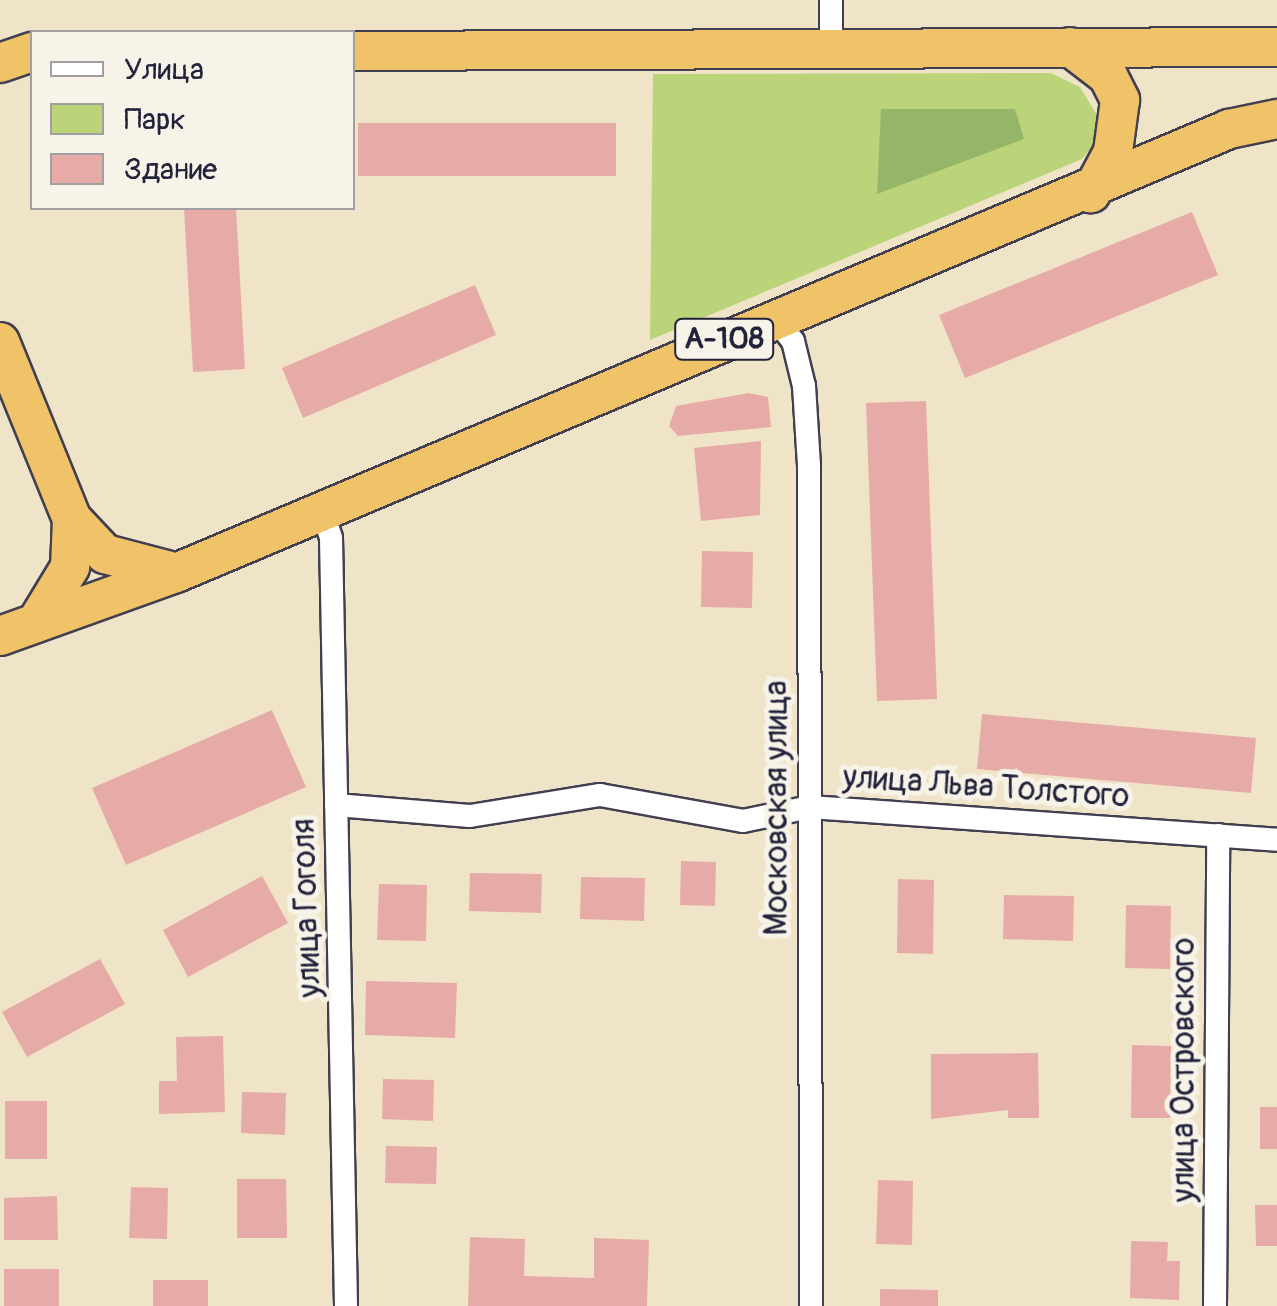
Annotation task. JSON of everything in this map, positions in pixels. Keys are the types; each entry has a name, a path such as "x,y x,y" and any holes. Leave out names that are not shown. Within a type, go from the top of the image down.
{"highway":[{"path":"1070,47 1108,76 1120,100 1118,137 1091,193"},
{"path":"355,52 1277,47"},
{"path":"0,63 30,53"},
{"name":"А-108","path":"0,636 176,572 774,317 1091,193 1229,129 1277,119"},
{"path":"0,342 72,519 105,554 176,572"},
{"path":"36,623 70,567 72,519"}],"street":[{"path":"831,0 831,47"},
{"name":"Московская улица","path":"774,317 796,356 810,466 811,1306"},
{"name":"улица Гоголя","path":"322,510 331,538 346,1306"},
{"name":"улица Льва Толстого","path":"336,804 470,816 600,795 743,821 810,808 1277,840"},
{"name":"улица Островского","path":"1215,1306 1218,834"}],"green space":[{"path":"1051,73 1080,87 1097,115 1096,142 1082,159 650,340 653,74"},
{"path":"881,109 1015,109 1024,139 877,194"}],"building":[{"path":"358,123 616,123 616,176 358,176"},
{"path":"184,210 236,210 245,369 193,372"},
{"path":"1192,212 1218,275 965,378 939,315"},
{"path":"475,285 496,335 303,418 282,368"},
{"path":"749,393 768,397 771,427 678,436 669,426 676,406"},
{"path":"926,401 937,699 877,701 866,403"},
{"path":"761,441 760,515 701,521 694,448"},
{"path":"702,551 753,552 752,608 701,607"},
{"path":"272,710 306,787 126,865 92,788"},
{"path":"982,714 1256,738 1251,793 977,769"},
{"path":"681,861 716,862 715,906 680,905"},
{"path":"470,873 542,874 541,913 469,911"},
{"path":"262,876 288,923 188,977 163,930"},
{"path":"581,877 645,878 644,921 580,919"},
{"path":"898,879 934,880 933,954 897,953"},
{"path":"379,884 427,885 426,941 377,940"},
{"path":"1004,895 1074,896 1073,941 1003,939"},
{"path":"1126,905 1171,906 1170,969 1125,968"},
{"path":"100,959 125,1004 27,1057 2,1012"},
{"path":"366,981 457,983 455,1038 365,1035"},
{"path":"223,1036 225,1112 159,1114 159,1081 177,1081 176,1037"},
{"path":"1132,1045 1171,1046 1170,1118 1131,1118"},
{"path":"1038,1053 1039,1118 1008,1118 1008,1110 931,1119 931,1054"},
{"path":"383,1079 434,1080 433,1121 382,1119"},
{"path":"242,1092 286,1093 285,1135 241,1133"},
{"path":"5,1101 47,1101 47,1159 5,1159"},
{"path":"1260,1107 1277,1107 1277,1149 1260,1149"},
{"path":"386,1146 437,1147 436,1184 385,1183"},
{"path":"237,1179 286,1179 287,1238 237,1238"},
{"path":"878,1180 913,1181 912,1245 876,1244"},
{"path":"131,1187 168,1188 167,1239 129,1238"},
{"path":"57,1196 58,1240 4,1240 4,1198"},
{"path":"1255,1205 1277,1205 1277,1246 1256,1246"},
{"path":"470,1237 525,1239 524,1276 594,1278 594,1238 649,1240 647,1306 468,1306"},
{"path":"1131,1241 1168,1242 1167,1261 1180,1261 1179,1300 1130,1298"},
{"path":"4,1269 59,1269 59,1306 4,1306"},
{"path":"153,1280 208,1280 208,1306 153,1306"},
{"path":"880,1289 938,1290 938,1306 880,1306"}]}
